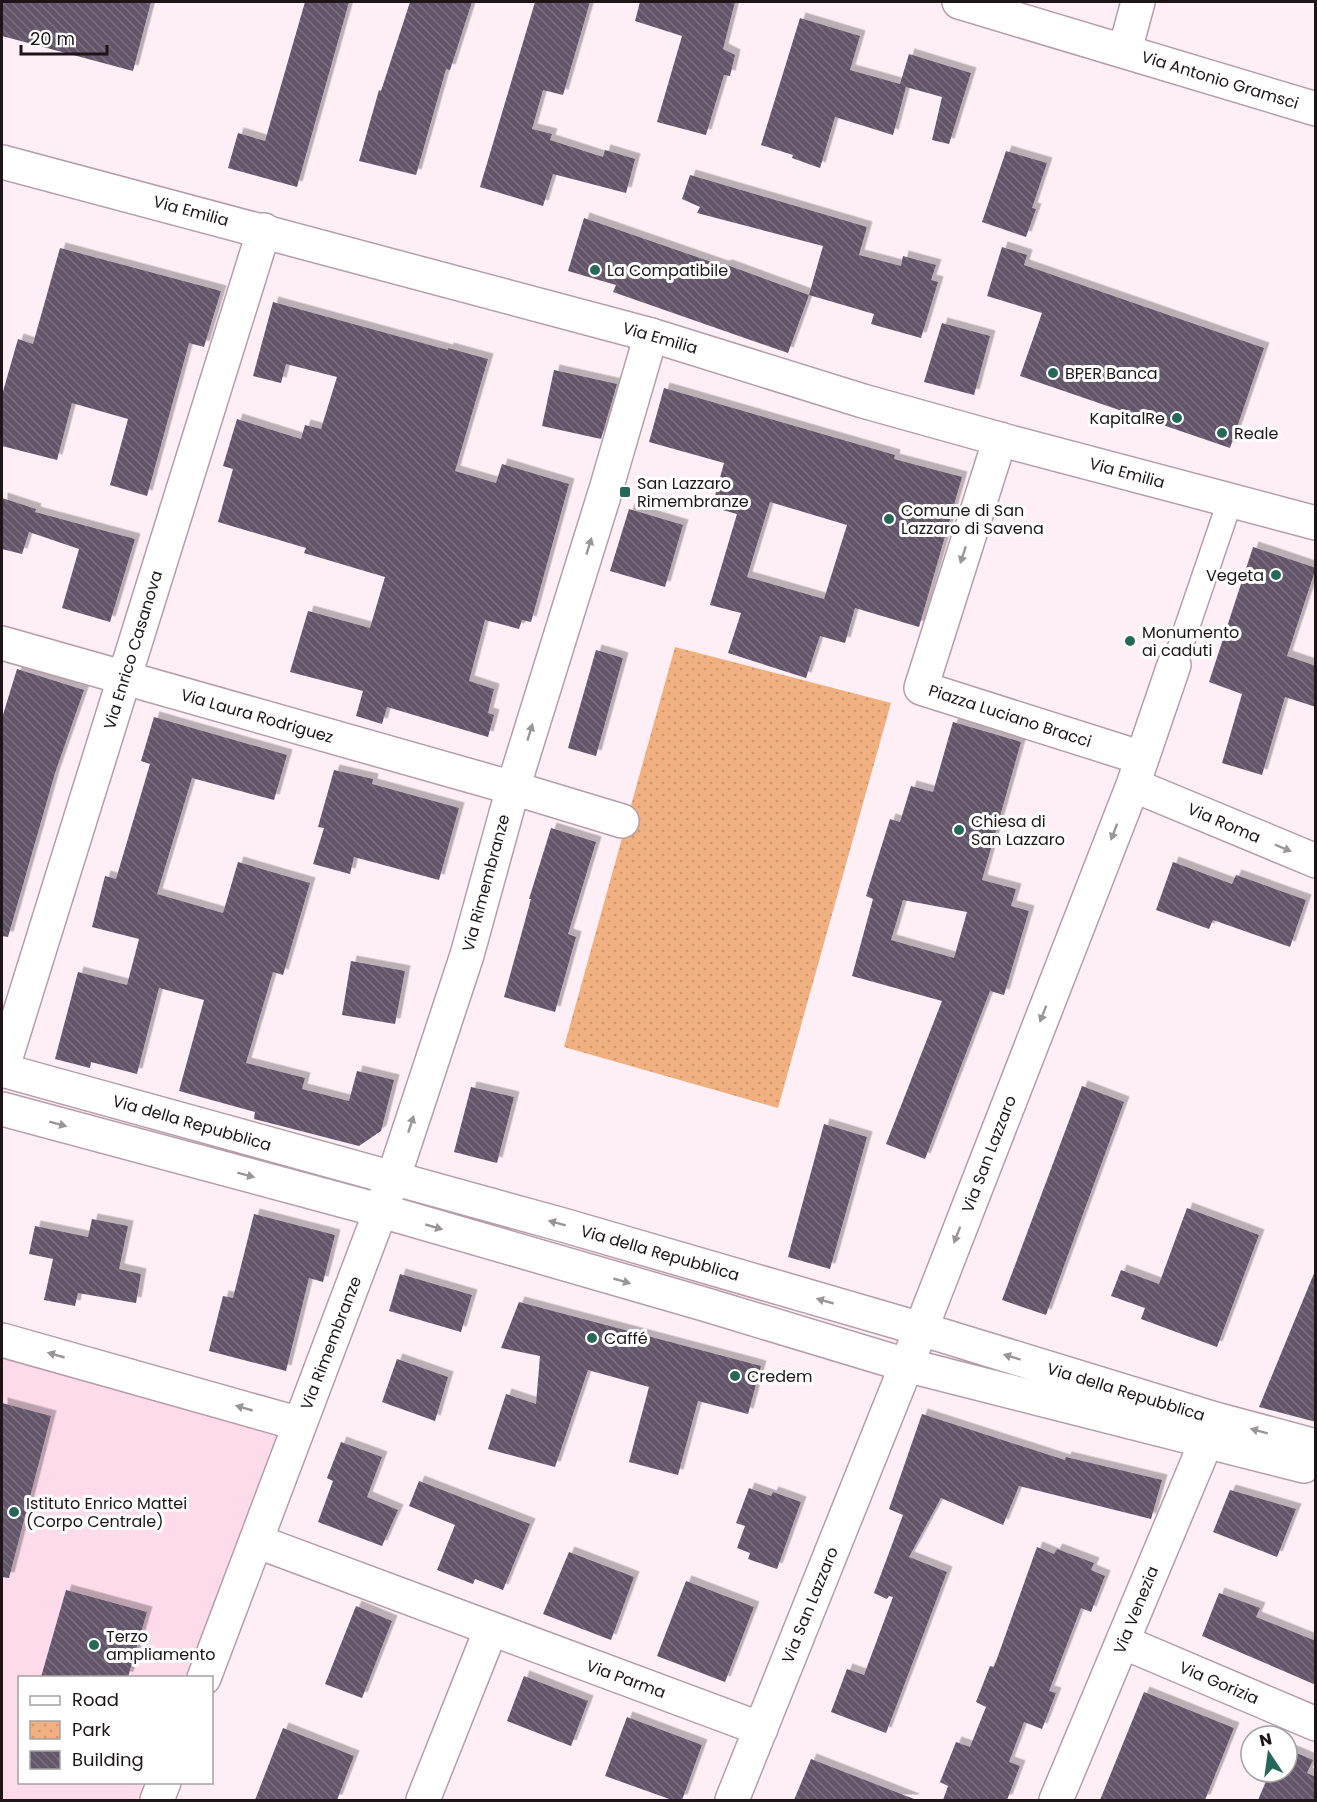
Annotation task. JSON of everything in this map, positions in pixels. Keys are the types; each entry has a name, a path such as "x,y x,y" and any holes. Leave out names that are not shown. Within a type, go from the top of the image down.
{"street":[{"name":"Via Antonio Gramsci","path":"959,2 1316,109"},
{"name":"Via Antonio Gramsci","path":"1125,50 1138,2"},
{"name":"Via Emilia","path":"2,162 651,335 863,401 1316,523"},
{"name":"Via Enrico Casanova","path":"2,1070 264,230"},
{"name":"Via Rimembranze","path":"204,1676 393,1179 467,955 513,788 608,486 651,335"},
{"name":"Piazza Luciano Bracci","path":"1000,439 921,688 1137,771"},
{"name":"Via San Lazzaro","path":"732,1800 921,1329 1137,771 1230,501"},
{"name":"Via Laura Rodriguez","path":"2,643 622,821"},
{"name":"Via Roma","path":"1137,771 1316,861"},
{"name":"Via della Repubblica","path":"2,1070 563,1225 921,1329 1316,1469"},
{"name":"Via della Repubblica","path":"2,1109 382,1211 906,1365 1211,1430 1316,1446"},
{"name":"Via Rimembranze","path":"2,1340 300,1424"},
{"name":"Via Venezia","path":"1056,1800 1211,1430"},
{"name":"Via Parma","path":"256,1541 761,1729"},
{"path":"423,1800 491,1629"},
{"name":"Via Gorizia","path":"1123,1642 1316,1724"},
{"path":"157,1800 163,1784"}],"shaded area":[{"path":"2,1326 292,1416 199,1676 18,1676 18,1784 163,1784 158,1800 2,1800"}],"green space":[{"path":"675,647 891,703 778,1108 564,1047"}],"building":[{"path":"2,2 151,2 133,71 2,36"},
{"path":"305,2 349,2 297,187 228,168 238,133 265,141"},
{"path":"410,2 472,2 450,70 446,69 416,175 359,161 379,90 381,91"},
{"path":"535,2 590,2 563,95 543,90 532,129 552,134 550,140 603,157 605,150 635,159 626,193 553,174 543,206 480,187"},
{"path":"640,2 735,2 723,49 735,55 730,76 724,75 706,135 657,122 682,36 635,21"},
{"path":"800,18 860,36 850,70 900,84 909,54 971,73 949,144 932,140 942,97 906,87 893,135 835,117 820,168 792,158 793,155 761,145"},
{"path":"1006,151 1047,163 1032,208 1036,209 1026,237 982,222"},
{"path":"690,175 867,227 859,255 901,266 903,256 936,265 931,280 938,282 921,338 871,324 874,314 809,295 823,246 697,213 700,207 682,199"},
{"path":"584,218 723,266 727,265 809,295 788,353 613,292 616,285 568,271"},
{"path":"1002,247 1027,255 1024,265 1264,348 1230,448 1020,376 1042,313 987,296"},
{"path":"60,248 221,291 204,347 189,343 147,496 110,485 128,419 72,403 57,460 2,446 2,395 18,339 33,344"},
{"path":"273,302 488,359 455,471 496,483 502,464 569,484 531,622 522,620 519,629 485,620 469,681 494,689 488,713 494,715 488,737 387,707 382,724 356,716 363,691 290,672 308,611 370,628 385,577 304,553 306,548 218,522 233,469 223,466 237,419 301,439 305,425 321,429 337,377 286,364 281,383 253,376"},
{"path":"942,323 990,336 974,395 924,382"},
{"path":"554,370 617,384 601,439 542,426"},
{"name":"Comune di San Lazzaro di Savena","path":"664,388 895,455 894,459 962,477 919,627 855,608 845,643 820,636 806,678 728,653 741,613 710,605 737,514 712,507 724,463 649,442","holes":["770,502 847,525 824,599 747,577"]},
{"path":"2,498 36,509 35,512 135,539 110,622 62,608 79,549 29,532 22,554 2,549"},
{"path":"629,509 683,525 665,587 610,571"},
{"path":"1253,547 1316,568 1287,656 1316,666 1316,707 1285,697 1262,775 1222,763 1242,694 1209,682"},
{"path":"596,650 623,658 596,756 568,748"},
{"path":"17,669 84,690 55,773 8,937 2,936 2,718"},
{"path":"154,717 287,755 274,800 192,778 157,894 223,913 238,862 310,883 283,975 273,972 246,1063 305,1078 302,1089 349,1101 357,1071 394,1080 381,1131 359,1146 254,1119 255,1112 179,1091 204,1000 159,988 137,1074 91,1062 90,1068 55,1059 78,972 127,985 139,939 92,927 105,876 116,879 150,764 141,761"},
{"path":"953,722 1021,742 982,880 1016,889 1011,906 1029,911 1004,995 990,991 925,1159 886,1144 942,1001 852,976 873,899 866,896 890,819 900,822 911,786 933,792","holes":["903,900 967,912 954,958 891,940"]},
{"path":"334,770 373,779 372,784 459,808 439,880 354,857 350,874 313,864 324,828 318,827"},
{"path":"551,828 596,842 568,934 576,937 555,1012 504,997 531,899 529,899"},
{"path":"1173,862 1232,884 1236,875 1306,900 1290,947 1213,920 1209,929 1156,910"},
{"path":"351,961 405,971 395,1024 342,1015"},
{"path":"1082,1086 1124,1102 1046,1315 1002,1300"},
{"path":"471,1087 514,1097 497,1163 454,1152"},
{"path":"824,1124 867,1137 830,1269 788,1257"},
{"path":"1187,1208 1259,1235 1217,1347 1141,1319 1145,1308 1111,1296 1121,1270 1159,1284"},
{"path":"254,1214 335,1235 323,1282 309,1278 286,1371 209,1351 223,1296 233,1298"},
{"path":"92,1219 128,1226 119,1269 141,1274 136,1303 78,1293 75,1306 44,1300 53,1259 29,1254 35,1226 88,1237"},
{"path":"1316,1271 1316,1422 1259,1407"},
{"path":"400,1274 472,1295 461,1332 389,1311"},
{"path":"519,1302 761,1366 748,1414 698,1401 678,1475 629,1462 649,1387 588,1370 555,1467 488,1449 506,1394 536,1404 540,1356 501,1348"},
{"path":"397,1359 448,1377 435,1421 382,1402"},
{"name":"Istituto Enrico Mattei (Corpo Centrale)","path":"2,1403 51,1416 9,1578 2,1577"},
{"path":"922,1414 1065,1460 1066,1457 1162,1480 1151,1519 1019,1486 1003,1525 941,1498 909,1557 947,1572 886,1733 831,1712 847,1669 864,1675 893,1597 889,1596 887,1599 874,1593 903,1515 889,1509"},
{"path":"341,1442 382,1457 367,1497 398,1510 382,1546 318,1522 333,1481 327,1478"},
{"path":"419,1481 530,1524 503,1590 475,1579 473,1584 437,1570 455,1525 409,1506"},
{"path":"749,1488 771,1496 773,1492 801,1502 777,1569 748,1559 750,1553 737,1548 745,1526 736,1523"},
{"path":"1230,1490 1296,1509 1277,1557 1213,1532"},
{"path":"1037,1547 1054,1554 1057,1549 1094,1563 1091,1570 1105,1576 1091,1612 1081,1608 1049,1691 1056,1693 1042,1729 1024,1722 1009,1762 1020,1766 1007,1800 943,1800 948,1786 940,1782 956,1742 970,1747 986,1707 976,1702 990,1666 994,1667"},
{"path":"569,1552 634,1577 611,1640 543,1614"},
{"path":"686,1581 754,1607 725,1682 657,1656"},
{"name":"Terzo ampliamento","path":"66,1590 147,1612 128,1676 41,1676"},
{"path":"1219,1593 1260,1608 1256,1617 1316,1641 1316,1685 1202,1636"},
{"path":"356,1606 392,1621 362,1698 325,1684"},
{"path":"524,1676 588,1701 571,1746 507,1721"},
{"path":"1144,1692 1234,1728 1205,1800 1100,1800"},
{"path":"627,1717 702,1745 682,1800 672,1800 605,1776"},
{"path":"283,1728 354,1756 337,1800 255,1800"},
{"path":"1299,1754 1313,1760 1307,1773 1316,1777 1316,1800 1258,1800 1265,1784 1299,1784"},
{"path":"811,1759 914,1799 794,1800"}],"place":[{"name":"La Compatibile","path":"595,270"},
{"name":"BPER Banca","path":"1053,373"},
{"name":"KapitalRe","path":"1177,418"},
{"name":"Reale","path":"1222,433"},
{"name":"San Lazzaro Rimembranze","path":"625,492"},
{"name":"Comune di San Lazzaro di Savena","path":"889,519"},
{"name":"Vegeta","path":"1276,575"},
{"name":"Monumento ai caduti","path":"1130,641"},
{"name":"Chiesa di San Lazzaro","path":"959,830"},
{"name":"Caffé","path":"592,1338"},
{"name":"Credem","path":"735,1376"},
{"name":"Istituto Enrico Mattei (Corpo Centrale)","path":"14,1512"},
{"name":"Terzo ampliamento","path":"94,1645"}]}
